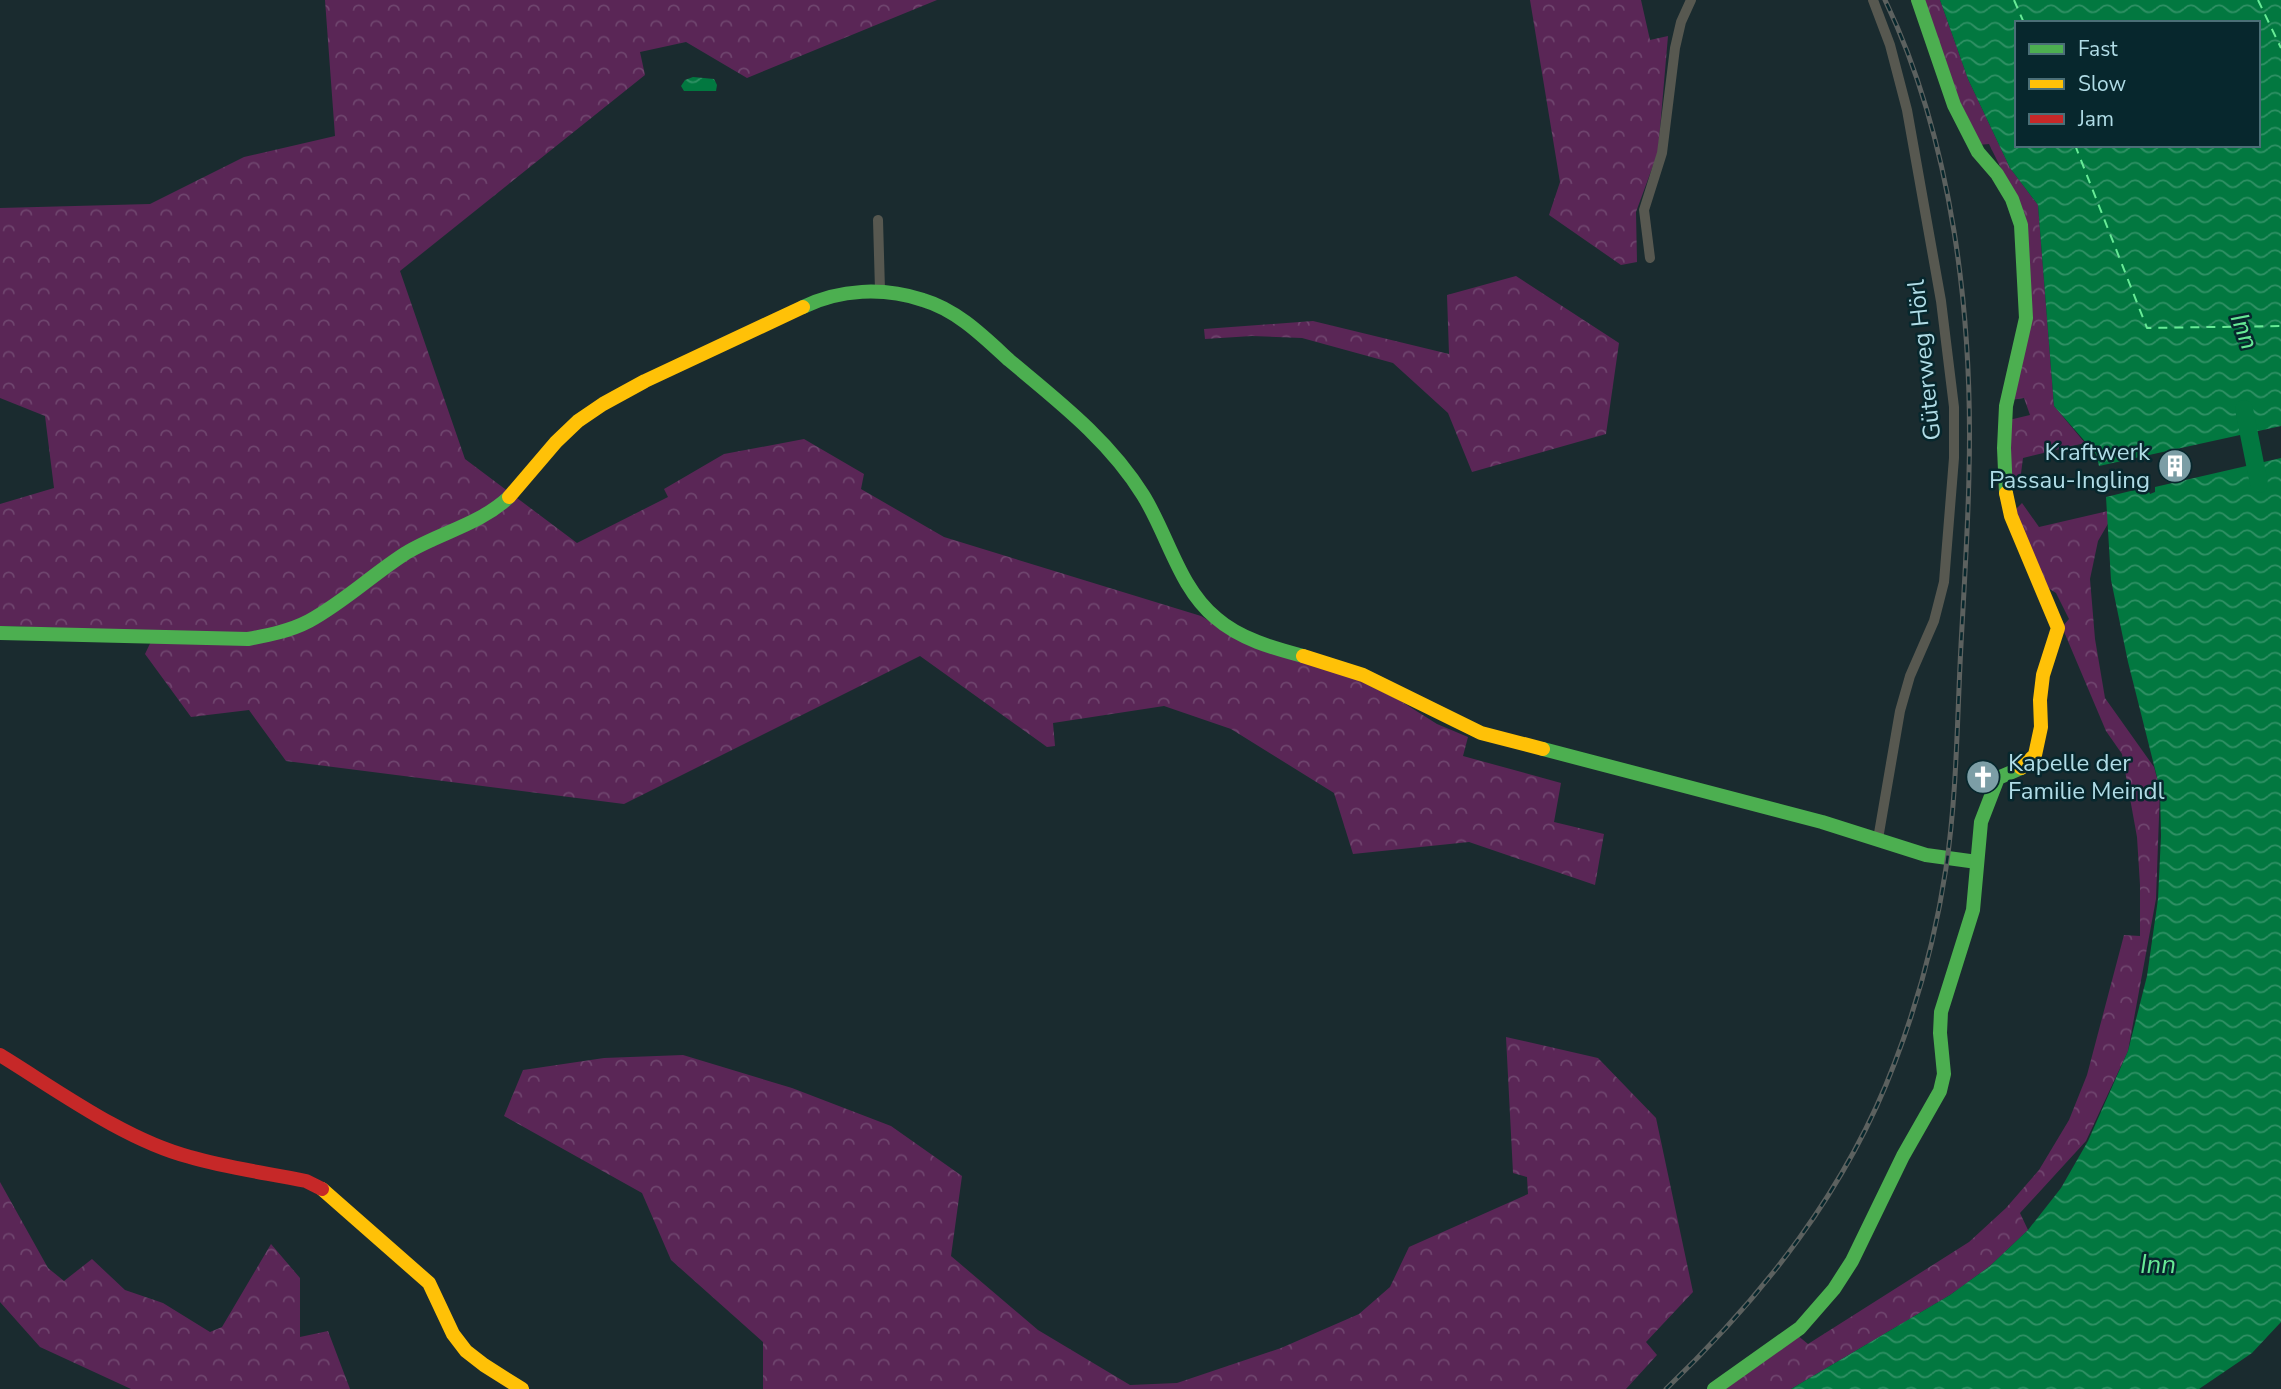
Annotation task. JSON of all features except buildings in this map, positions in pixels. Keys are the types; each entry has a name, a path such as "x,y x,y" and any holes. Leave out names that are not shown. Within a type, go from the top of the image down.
{"street":[{"path":"1650,258 1644,210 1662,153 1675,48 1681,22 1691,0"},
{"name":"Güterweg Hörl","path":"1873,0 1890,45 1907,110 1941,301 1954,407 1954,458 1944,582 1934,621 1910,676 1900,711 1878,839"},
{"path":"1714,1389 1800,1328 1834,1289 1852,1261 1903,1156 1940,1091 1944,1074 1941,1012 1973,910 1981,821 1998,778 2020,769 2035,755 2041,727 2043,675 2058,628 2011,516 2006,492 2006,405 2026,318 2021,225 2012,199 1997,174 1978,152 1954,106 1918,0"},
{"path":"878,220 880,290"},
{"path":"0,633 248,639 280,633 309,621 408,552 477,522 497,508 556,442 603,404 645,381 820,299 880,290 927,301 964,321 1100,438 1144,496 1204,607 1228,627 1252,640 1361,674 1403,694 1440,717 1481,733 1822,822 1926,855 1977,862"},
{"path":"0,1055 107,1121 159,1146 188,1157 306,1181 328,1192 429,1283 454,1335 464,1348 522,1389"}],"green space":[{"path":"325,0 937,0 747,78 686,42 640,52 645,75 400,271 465,459 577,543 668,497 664,489 724,454 804,439 864,474 861,489 944,537 1201,616 1250,645 1358,680 1399,700 1437,724 1468,737 1463,756 1561,783 1554,822 1604,834 1595,885 1469,842 1353,854 1334,793 1231,729 1164,706 1053,723 1055,746 1047,747 920,656 624,804 286,761 249,710 191,717 145,654 156,631 0,626 0,504 54,488 45,416 0,398 0,208 150,204 244,157 335,136"},
{"path":"1530,0 1641,0 1650,40 1668,36 1658,152 1636,212 1637,262 1621,265 1549,215 1560,182"},
{"path":"1921,0 1940,0 1968,79 2010,168 2038,205 2054,406 2085,443 2023,458 2019,489 2009,485 2009,420 2030,415 2024,398 2011,400 2018,371 2025,217 1989,144 1978,145 1960,110"},
{"path":"1516,276 1619,343 1606,434 1472,472 1448,413 1393,363 1302,338 1252,336 1205,339 1204,329 1313,321 1449,354 1447,295"},
{"path":"2022,503 2039,527 2108,511 2109,522 2098,541 2090,579 2095,639 2105,698 2154,767 2160,789 2156,899 2128,1051 2086,1141 2020,1213 2028,1230 1990,1266 1950,1295 1791,1389 1716,1389 1797,1335 1808,1344 1969,1242 2006,1208 2039,1170 2069,1120 2087,1075 2124,935 2140,936 2137,837 2122,754 2106,731 2062,627 2069,619 2056,593 2045,586 2014,511"},
{"path":"1506,1037 1598,1058 1656,1118 1693,1292 1646,1342 1657,1355 1626,1389 763,1389 763,1342 671,1260 642,1193 504,1116 523,1070 604,1058 683,1055 792,1088 891,1126 962,1176 951,1256 1038,1330 1130,1385 1177,1383 1281,1348 1359,1314 1390,1287 1409,1247 1528,1194 1527,1177 1513,1173"},
{"path":"0,1182 48,1268 64,1281 92,1259 125,1290 163,1303 210,1332 222,1327 271,1244 300,1278 300,1337 328,1331 350,1389 131,1389 40,1347 0,1302"}],"water":[{"path":"1940,0 2281,0 2281,426 2099,466 2096,454 2054,406 2038,205 2010,168 1968,79"},
{"path":"693,77 714,79 716,91 684,91 681,86 685,80"},
{"name":"Inn","path":"2281,458 2281,1322 2252,1353 2199,1389 1791,1389 1950,1295 1990,1266 2028,1230 2061,1188 2088,1141 2128,1051 2147,976 2158,899 2161,836 2160,789 2128,662 2111,580 2106,497 2147,487 2150,494 2155,492 2155,487"}],"waterway":[{"name":"Inn","path":"2244,409 2259,484"}],"ferry route":[{"path":"2014,0 2023,21"},
{"path":"2258,0 2281,48"},
{"path":"2076,147 2147,328 2281,326"}],"railway":[{"path":"1666,1389 1736,1317 1768,1278 1799,1239 1853,1154 1895,1062 1912,1015 1932,942 1946,868 1955,784 1968,516 1967,353 1954,231 1943,171 1908,55 1885,0"}],"traffic: fast":[{"path":"1918,0 1954,105 1978,152 1997,174 2012,199 2021,225 2026,318 2006,406 2006,493"},
{"path":"803,307 847,293 893,293 935,304 958,317 1064,406 1115,456 1143,495 1183,576 1203,606 1225,625 1246,637 1303,656"},
{"path":"0,633 248,639 279,632 322,613 406,553 485,515 509,497"},
{"path":"1543,749 1822,822 1926,855 1977,862"},
{"path":"1714,1389 1800,1328 1834,1289 1852,1261 1903,1156 1940,1091 1944,1074 1941,1012 1973,910 1981,822 1998,778 2021,768"}],"traffic: slow":[{"path":"509,497 556,442 578,421 603,404 645,381 803,307"},
{"path":"2006,493 2011,516 2058,628 2043,675 2041,727 2035,755 2021,768"},
{"path":"1303,656 1363,675 1481,733 1543,749"},
{"path":"322,1189 429,1283 453,1334 466,1351 522,1389"}],"traffic: jam":[{"path":"0,1055 92,1113 141,1139 190,1157 306,1181 322,1189"}],"place":[{"name":"Kraftwerk Passau-Ingling","path":"2175,466"},
{"name":"Kapelle der Familie Meindl","path":"1983,777"}]}
